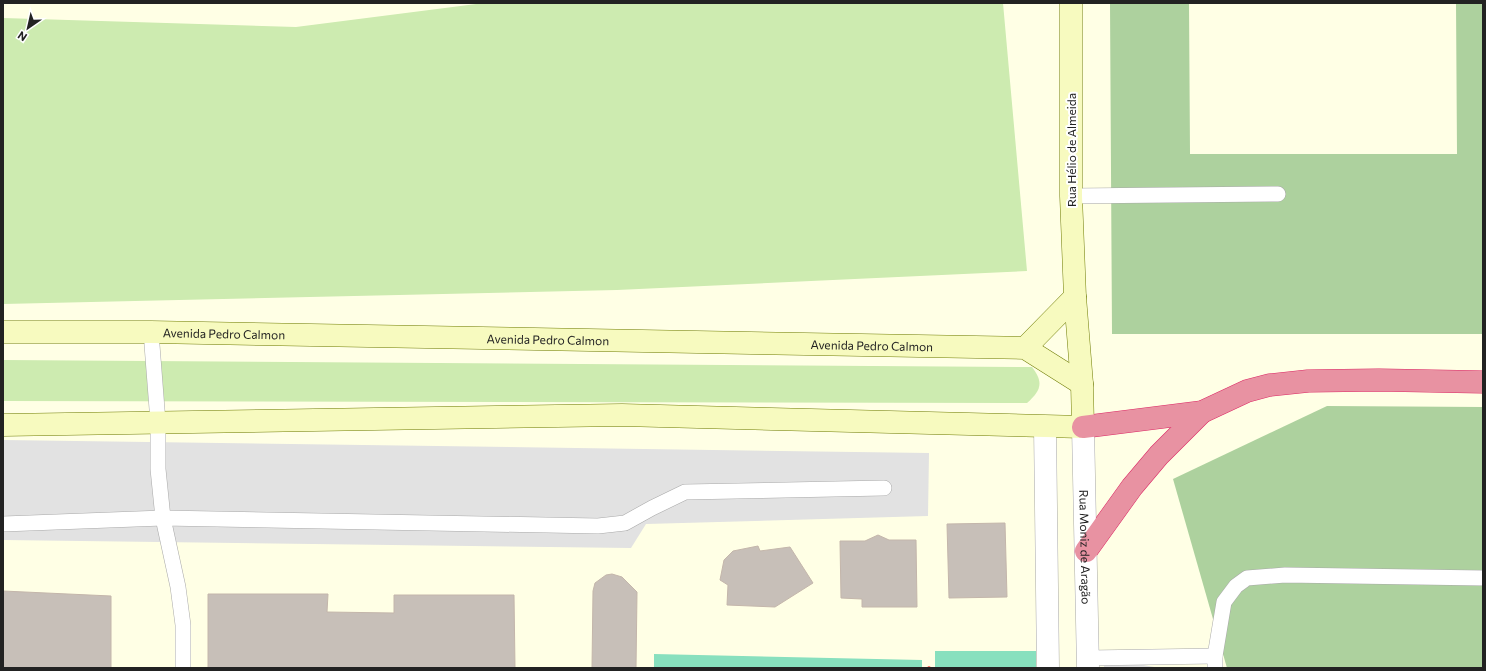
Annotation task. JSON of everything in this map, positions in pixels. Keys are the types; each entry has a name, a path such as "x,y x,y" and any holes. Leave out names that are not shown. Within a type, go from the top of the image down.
{"highway":[{"path":"1083,427 1202,412 1247,391 1270,384 1308,381 1379,380 1483,382"},
{"path":"1086,552 1132,487 1159,455 1202,412"}],"street":[{"name":"Rua Hélio de Almeida","path":"1071,3 1071,196 1074,297 1082,384 1083,427"},
{"path":"1074,297 1025,348 1082,384"},
{"name":"Avenida Pedro Calmon","path":"3,332 151,332 1025,348"},
{"path":"3,425 622,415 1083,427"},
{"path":"1045,427 1048,668"},
{"name":"Rua Moniz de Aragão","path":"1083,427 1088,663"}],"lane":[{"path":"1071,196 1278,194"},
{"path":"151,332 158,422 157,454 163,518 178,587 183,625 183,668"},
{"path":"3,524 163,518 598,526 625,523 685,492 884,488"},
{"path":"1088,663 1215,662 1224,602 1236,586 1247,578 1285,575 1483,578"}],"shaded area":[{"path":"3,3 1483,3 1483,668 3,668"},
{"path":"3,440 929,453 928,516 646,524 631,548 3,540"},
{"path":"1104,658 1160,668 1104,668"}],"green space":[{"path":"484,3 1003,3 1027,271 617,290 3,304 3,18 296,27"},
{"path":"1110,3 1189,3 1190,154 1457,154 1456,3 1483,3 1483,334 1112,334"},
{"path":"3,360 1032,367 1038,378 1039,386 1038,390 1027,403 3,401"},
{"path":"1327,406 1483,407 1483,668 1227,668 1173,479"},
{"path":"935,651 1036,651 1036,668 935,668"},
{"path":"654,654 922,660 922,668 654,668"}],"building":[{"path":"1005,523 1007,597 949,598 947,524"},
{"path":"878,535 889,540 916,540 917,607 862,607 862,599 841,598 840,541 865,541"},
{"path":"758,546 760,551 790,547 813,583 775,607 727,605 728,585 720,580 724,560 733,551"},
{"path":"612,574 622,577 637,592 636,668 592,668 593,591 595,583 606,575"},
{"path":"3,591 111,596 111,668 3,668"},
{"path":"208,594 328,594 327,612 394,613 394,595 514,595 515,668 208,668"}]}
